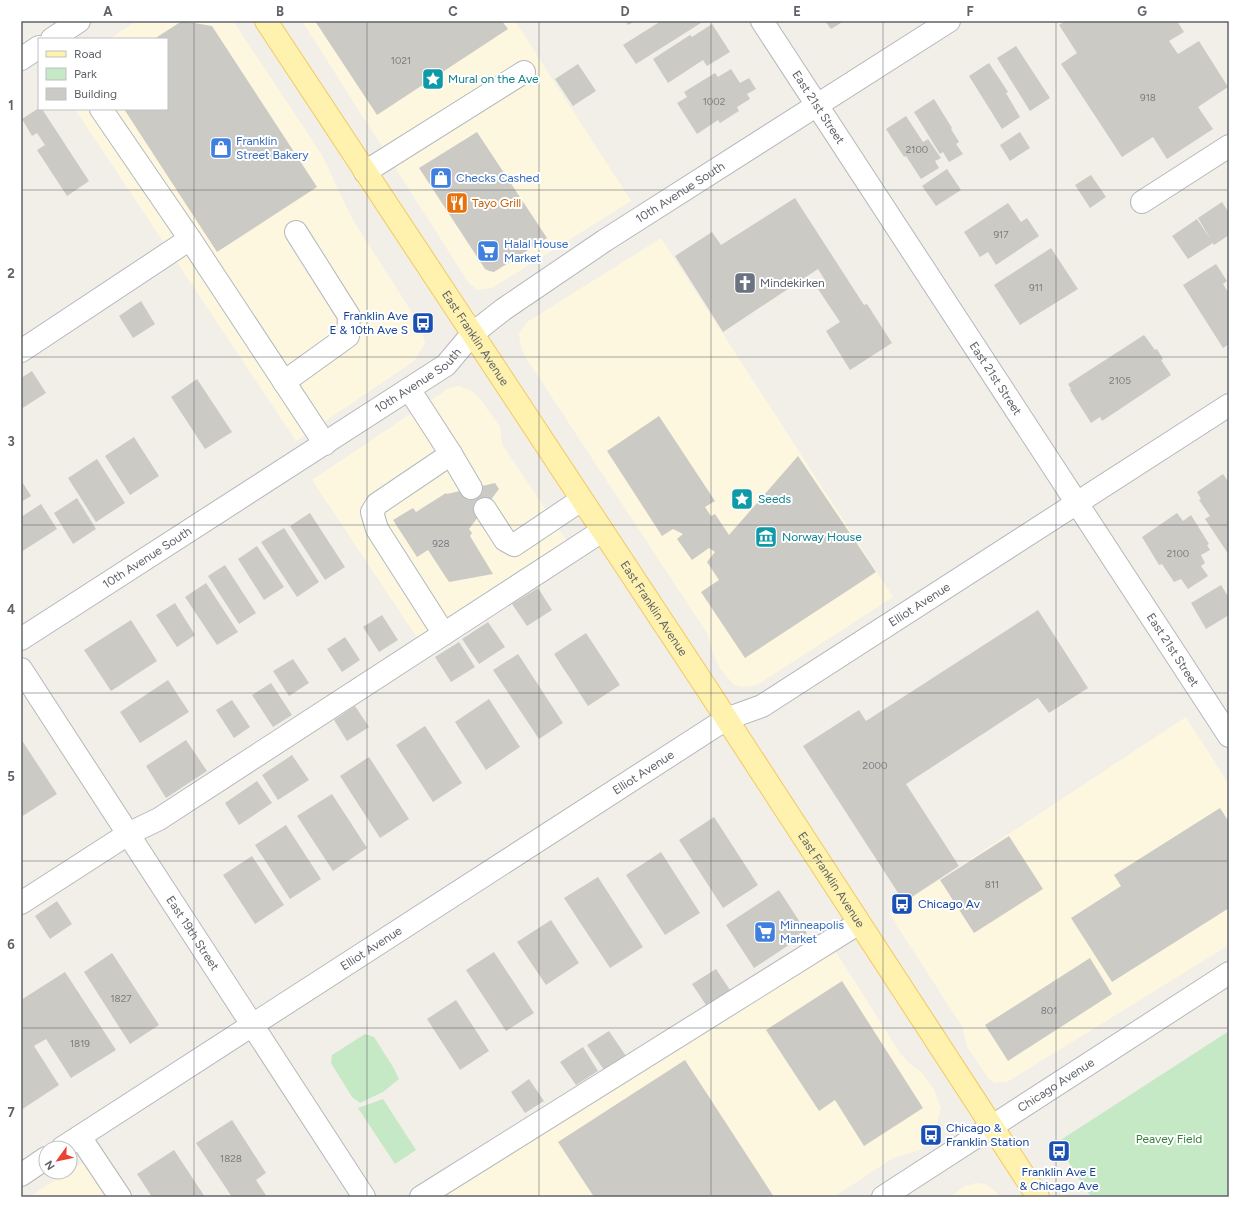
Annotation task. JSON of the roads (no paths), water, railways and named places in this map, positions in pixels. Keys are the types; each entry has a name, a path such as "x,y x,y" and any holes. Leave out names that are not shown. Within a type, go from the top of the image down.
{"main road":[{"name":"East Franklin Avenue","path":"266,21 726,719 1038,1197"}],"street":[{"path":"53,38 79,21"},
{"name":"East 21st Street","path":"762,21 1229,736"},
{"name":"10th Avenue South","path":"21,639 446,365 472,334 504,309 598,245 949,21"},
{"path":"365,172 524,72"},
{"path":"102,110 190,239 325,444"},
{"path":"1142,202 1229,146"},
{"path":"284,382 348,336 349,316 296,232"},
{"path":"21,351 190,239"},
{"path":"409,389 471,488"},
{"name":"Elliot Avenue","path":"74,1140 726,719 762,706 1229,405"},
{"path":"444,634 377,529 372,512 377,504 451,454"},
{"path":"485,510 505,540 514,545 581,500"},
{"path":"21,903 128,834 159,819 602,531"},
{"name":"East 19th Street","path":"21,669 364,1197"},
{"path":"421,1197 859,923"},
{"name":"Chicago Avenue","path":"882,1197 1229,973"},
{"path":"78,1150 120,1197"},
{"path":"21,1175 38,1163"}],"place":[{"name":"Mural on the Ave","path":"433,79"},
{"name":"Franklin Street Bakery","path":"221,148"},
{"name":"Checks Cashed","path":"441,178"},
{"name":"Tayo Grill","path":"457,203"},
{"name":"Halal House Market","path":"488,251"},
{"name":"Mindekirken","path":"745,283"},
{"name":"Franklin Ave E & 10th Ave S","path":"423,323"},
{"name":"Seeds","path":"742,499"},
{"name":"Norway House","path":"766,537"},
{"name":"Chicago Av","path":"902,904"},
{"name":"Minneapolis Market","path":"765,932"},
{"name":"Chicago & Franklin Station","path":"931,1135"},
{"name":"Franklin Ave E & Chicago Ave","path":"1059,1151"}],"park label":[{"name":"Peavey Field","path":"1169,1139"}]}
